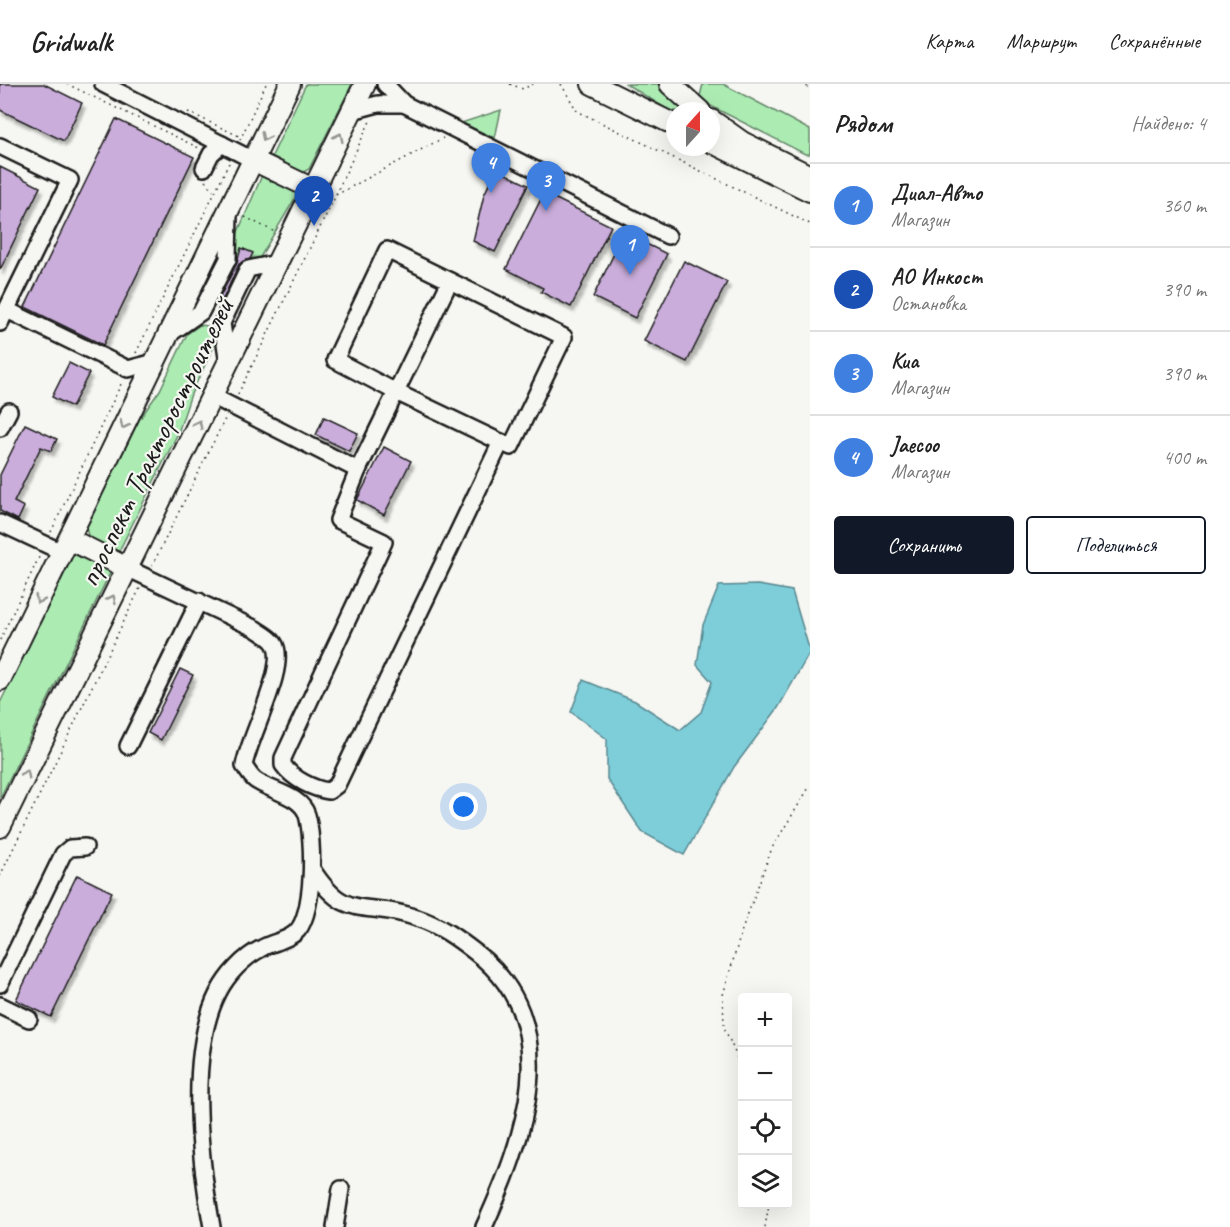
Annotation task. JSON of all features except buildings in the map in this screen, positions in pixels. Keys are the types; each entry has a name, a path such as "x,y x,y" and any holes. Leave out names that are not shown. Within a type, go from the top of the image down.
{"main road":[{"name":"проспект Тракторостроителей","path":"0,680 56,544 138,397 168,335 237,214 253,160 290,84"},
{"name":"проспект Тракторостроителей","path":"0,827 365,84"},
{"path":"592,84 666,120"},
{"path":"670,84 690,102"},
{"path":"720,126 742,142 810,176"},
{"path":"720,146 810,191"},
{"path":"253,160 313,189"},
{"path":"56,544 127,568"}],"lane":[{"path":"103,84 226,149 253,160"},
{"path":"385,84 404,104 668,236"},
{"path":"352,111 378,104 404,104"},
{"path":"0,146 70,180 3,317 128,369 155,362"},
{"path":"204,168 226,149"},
{"path":"168,335 201,312 228,259 237,214"},
{"path":"387,250 450,281 564,337 511,447 335,360 387,250"},
{"path":"228,259 248,269 277,263"},
{"path":"228,364 222,323 248,269"},
{"path":"450,281 358,470 338,520 384,542 283,758 282,765 288,773 318,790 329,791 337,785 501,442"},
{"path":"201,312 222,323"},
{"path":"128,369 138,397"},
{"path":"212,396 358,470"},
{"path":"0,428 9,411"},
{"path":"0,523 56,544"},
{"path":"127,568 256,629 274,642 280,658 275,678 247,747 244,766 254,780 294,800 306,813 312,869 309,906 301,927 294,935 261,948 230,974 218,991 205,1027 199,1081 202,1151 212,1227"},
{"path":"128,746 199,601"},
{"path":"0,984 63,854 70,848 85,847"},
{"path":"312,869 325,890 349,906 406,914 430,922 455,936 493,968 511,989 529,1038 528,1102 509,1164 484,1227"},
{"path":"0,1005 28,1019"},
{"path":"335,1227 341,1188"}],"path":[{"path":"67,84 226,149"},
{"path":"0,640 56,544 128,369 226,149 266,84"},
{"path":"510,84 523,89 533,84"},
{"path":"561,84 577,111 810,224"},
{"path":"801,84 810,88"},
{"path":"234,401 375,111"},
{"path":"336,195 458,130"},
{"path":"237,214 273,231"},
{"path":"151,569 229,412"},
{"path":"0,876 142,586"},
{"path":"738,1060 724,1027 723,995 742,930 772,848 810,786"},
{"path":"765,1227 768,1209"}],"green space":[{"path":"306,84 352,84 309,169 302,173 272,156"},
{"path":"626,84 661,84 680,102 666,102 666,108"},
{"path":"703,84 723,84 810,130 810,154 805,154 720,111 720,102 703,102 700,96"},
{"path":"501,110 495,138 461,123"},
{"path":"263,173 297,189 297,195 256,264 250,266 235,256 232,246"},
{"path":"200,325 216,327 219,336 191,394 178,433 118,553 89,539 86,528 139,420 160,390 187,334"},
{"path":"76,550 111,571 0,798 0,703"}],"water":[{"path":"758,585 792,591 810,652 778,708 734,767 684,855 642,832 607,779 607,739 571,712 583,680 635,701 680,730 701,712 712,682 697,665 703,625 719,586"}],"place":[{"name":"Jaecoo","path":"491,193"},
{"name":"Киа","path":"546,211"},
{"name":"АО Инкост","path":"314,226"},
{"name":"Диал-Авто","path":"630,275"}]}
